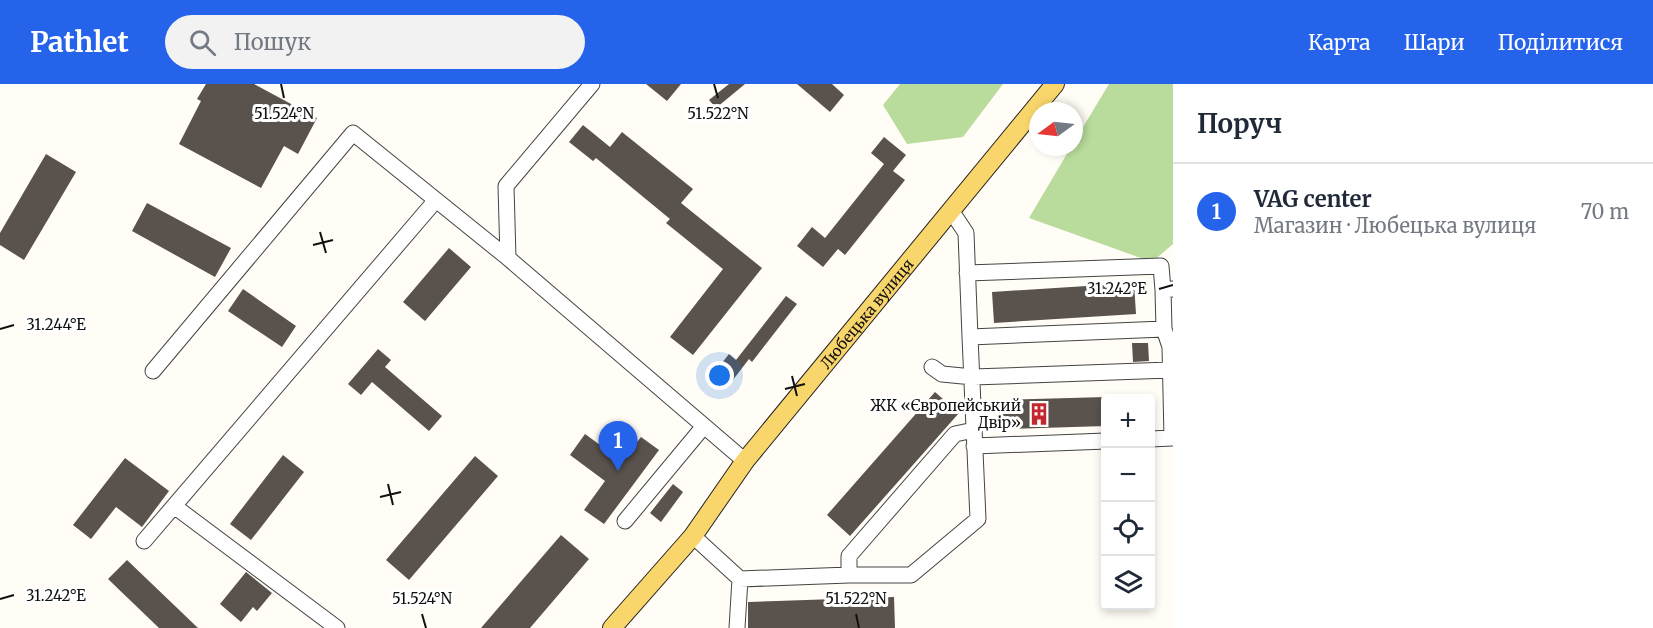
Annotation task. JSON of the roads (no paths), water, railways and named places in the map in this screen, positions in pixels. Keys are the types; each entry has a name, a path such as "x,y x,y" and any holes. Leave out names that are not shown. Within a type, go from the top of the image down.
{"main road":[{"name":"Любецька вулиця","path":"612,628 693,536 745,461 1055,84"}],"street":[{"path":"508,258 506,186 592,84"},
{"path":"153,371 353,133 508,258 745,461"},
{"path":"144,541 436,200"},
{"path":"693,536 740,579 911,575 978,519 966,233 952,212"},
{"path":"967,273 1161,266 1168,289 1164,329 1170,347 1172,438 1155,439"},
{"path":"970,337 1164,329"},
{"path":"932,367 942,374 973,377 1170,370"},
{"path":"625,521 704,426"},
{"path":"849,575 849,556 955,434 974,430"},
{"path":"975,446 1101,441"},
{"path":"174,506 337,628"},
{"path":"737,628 740,579"}],"place":[{"name":"ЖК «Європейський Двір»","path":"1039,414"},
{"name":"VAG center","path":"618,471"}]}
